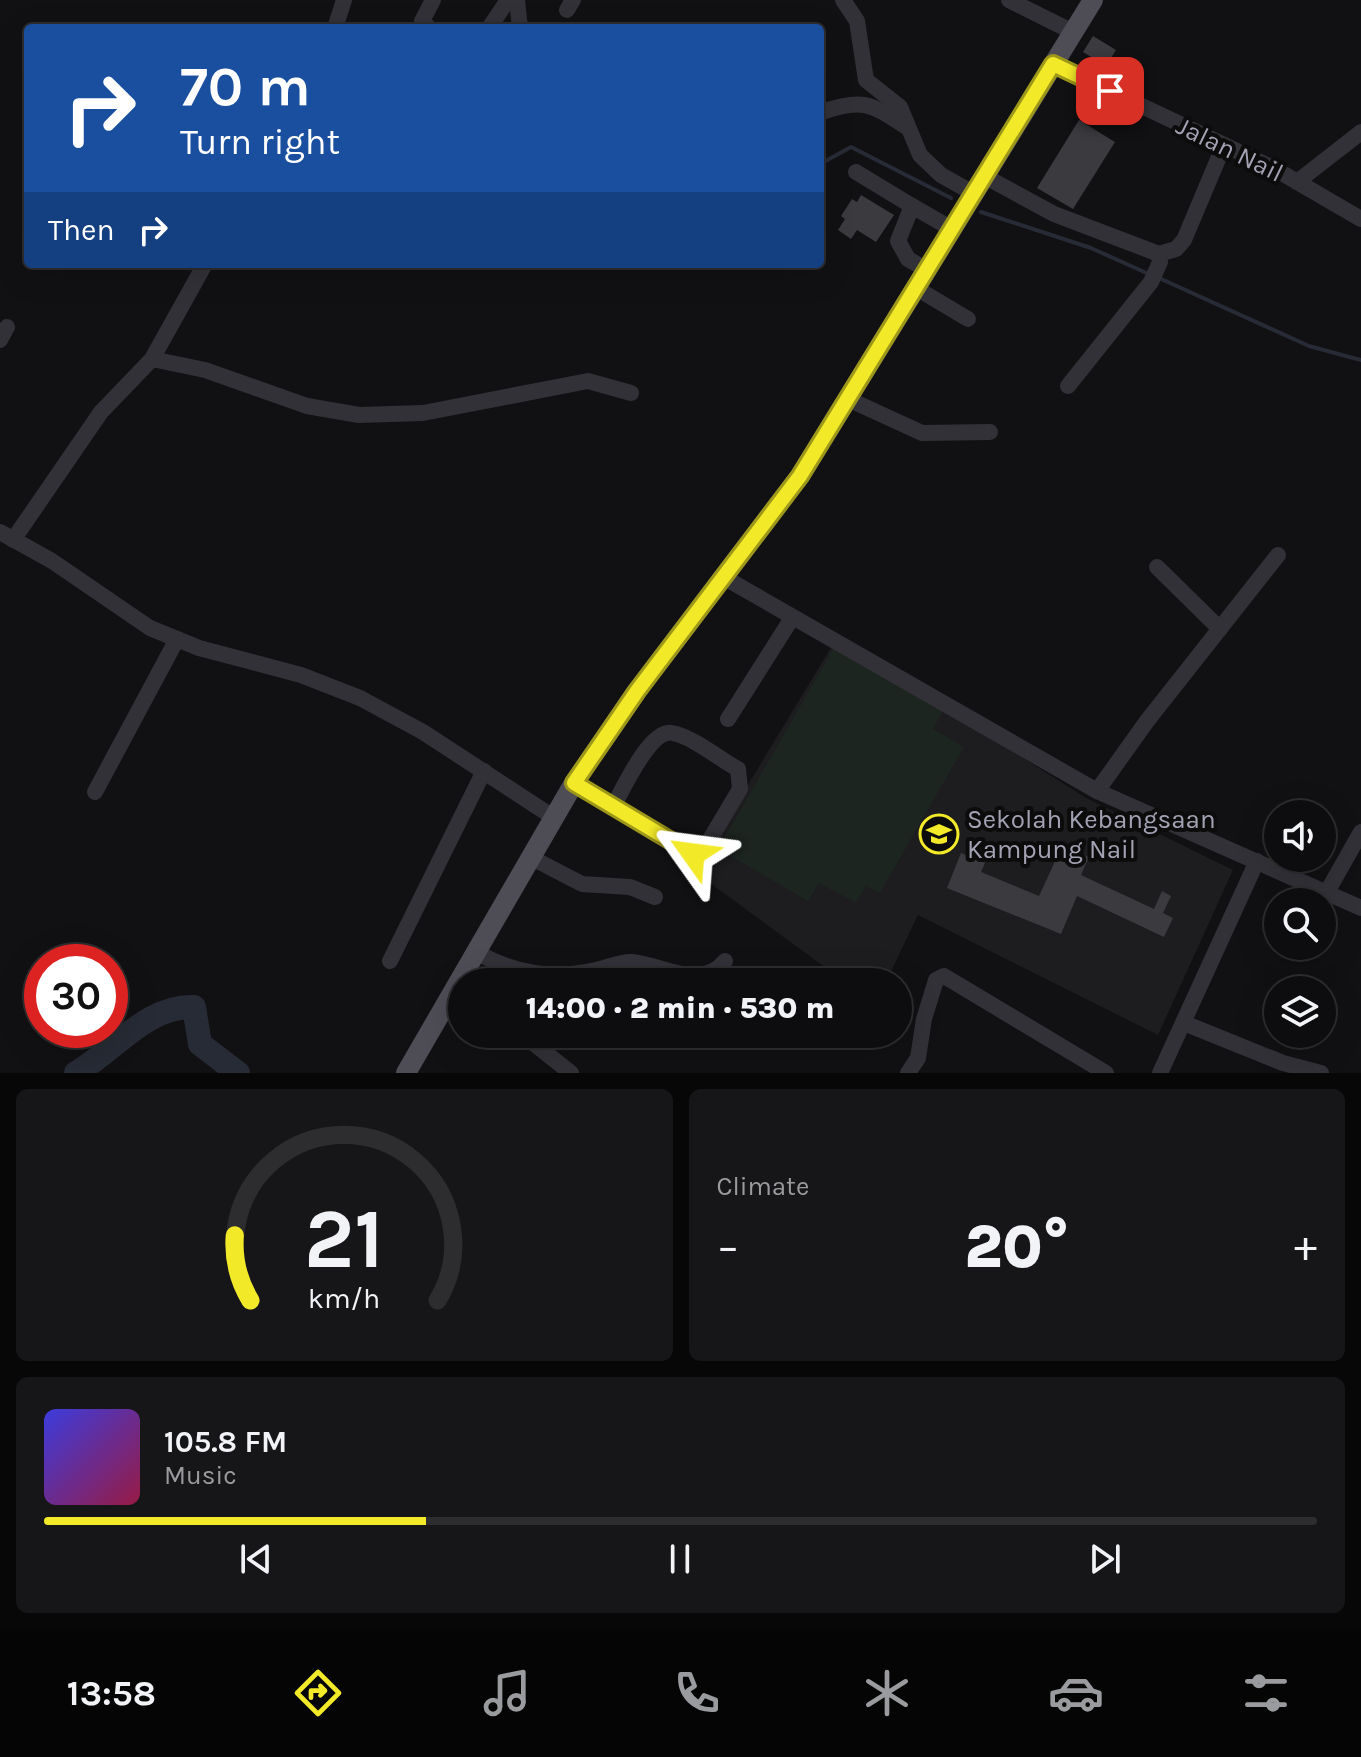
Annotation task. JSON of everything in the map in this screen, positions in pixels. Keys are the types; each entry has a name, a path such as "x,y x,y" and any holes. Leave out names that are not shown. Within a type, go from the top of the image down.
{"main road":[{"path":"468,968 574,783 637,691 789,492 1093,0"},
{"path":"406,1073 448,1004"}],"street":[{"path":"336,24 344,0"},
{"path":"426,24 422,20 433,0"},
{"path":"492,24 508,0"},
{"path":"517,0 520,24"},
{"path":"843,0 857,21 866,80 895,102 920,155 934,169 1159,254 1176,249 1184,240 1224,145"},
{"path":"1009,0 1073,32"},
{"name":"Jalan Nail","path":"1053,64 1224,145 1361,219"},
{"path":"824,111 849,103 872,104 908,128"},
{"path":"1297,182 1361,132"},
{"path":"856,172 952,229"},
{"path":"912,206 898,234 900,247 921,279 968,319"},
{"path":"1068,386 1154,277 1159,254"},
{"path":"203,268 152,359 101,412 6,536 52,561 137,620 177,639 327,684 423,732 553,817"},
{"path":"152,359 205,370 307,406 359,415 423,413 588,381 631,393"},
{"path":"848,399 922,433 990,432"},
{"path":"1097,791 1147,721 1278,555"},
{"path":"1157,567 1220,629"},
{"path":"725,578 1097,791 1318,888"},
{"path":"728,719 792,618"},
{"path":"95,792 177,639"},
{"path":"574,783 613,807 696,855 703,851 740,789 741,779 738,769 679,735 665,733 653,740 613,807"},
{"path":"390,961 484,771"},
{"path":"1329,888 1361,832"},
{"path":"530,857 582,884 630,887 655,897"},
{"path":"1160,1073 1257,861"},
{"path":"1336,896 1361,908"},
{"path":"476,952 501,967 547,975 592,971 630,962 704,976 717,971 725,961"},
{"path":"908,1073 918,1058 924,1019 936,980 944,976 1106,1073"},
{"path":"1182,1026 1321,1073"},
{"path":"540,1048 571,1073"}],"shaded area":[{"name":"Sekolah Kebangsaan Kampung Nail","path":"832,646 943,707 1086,798 1233,870 1158,1035 918,915 893,968 826,968 695,872"},
{"path":"833,649 943,711 933,729 964,747 880,893 866,886 856,903 819,883 808,901 718,849"}],"building":[{"path":"1093,36 1116,50 1106,66 1083,52"},
{"path":"1079,120 1115,142 1073,209 1037,188"},
{"path":"861,195 894,215 876,242 857,230 851,239 838,230 845,219 841,216 852,199 857,202"},
{"path":"1078,852 1089,857 1081,875 1154,909 1162,891 1171,896 1163,913 1173,918 1164,937 1077,896 1061,934 947,888 961,853 985,863 981,872 1039,896 1057,857 1072,864"}],"waterway":[{"path":"824,162 851,147 951,198"},
{"path":"981,212 1091,248 1151,275"},
{"path":"1159,278 1309,346 1361,360"},
{"path":"76,1073 146,1021 177,1008 194,1007 200,1044 238,1073"}],"place":[{"name":"Sekolah Kebangsaan Kampung Nail","path":"939,834"}],"route":[{"path":"693,854 574,783 637,691 800,476 1053,64 1110,91"}]}
